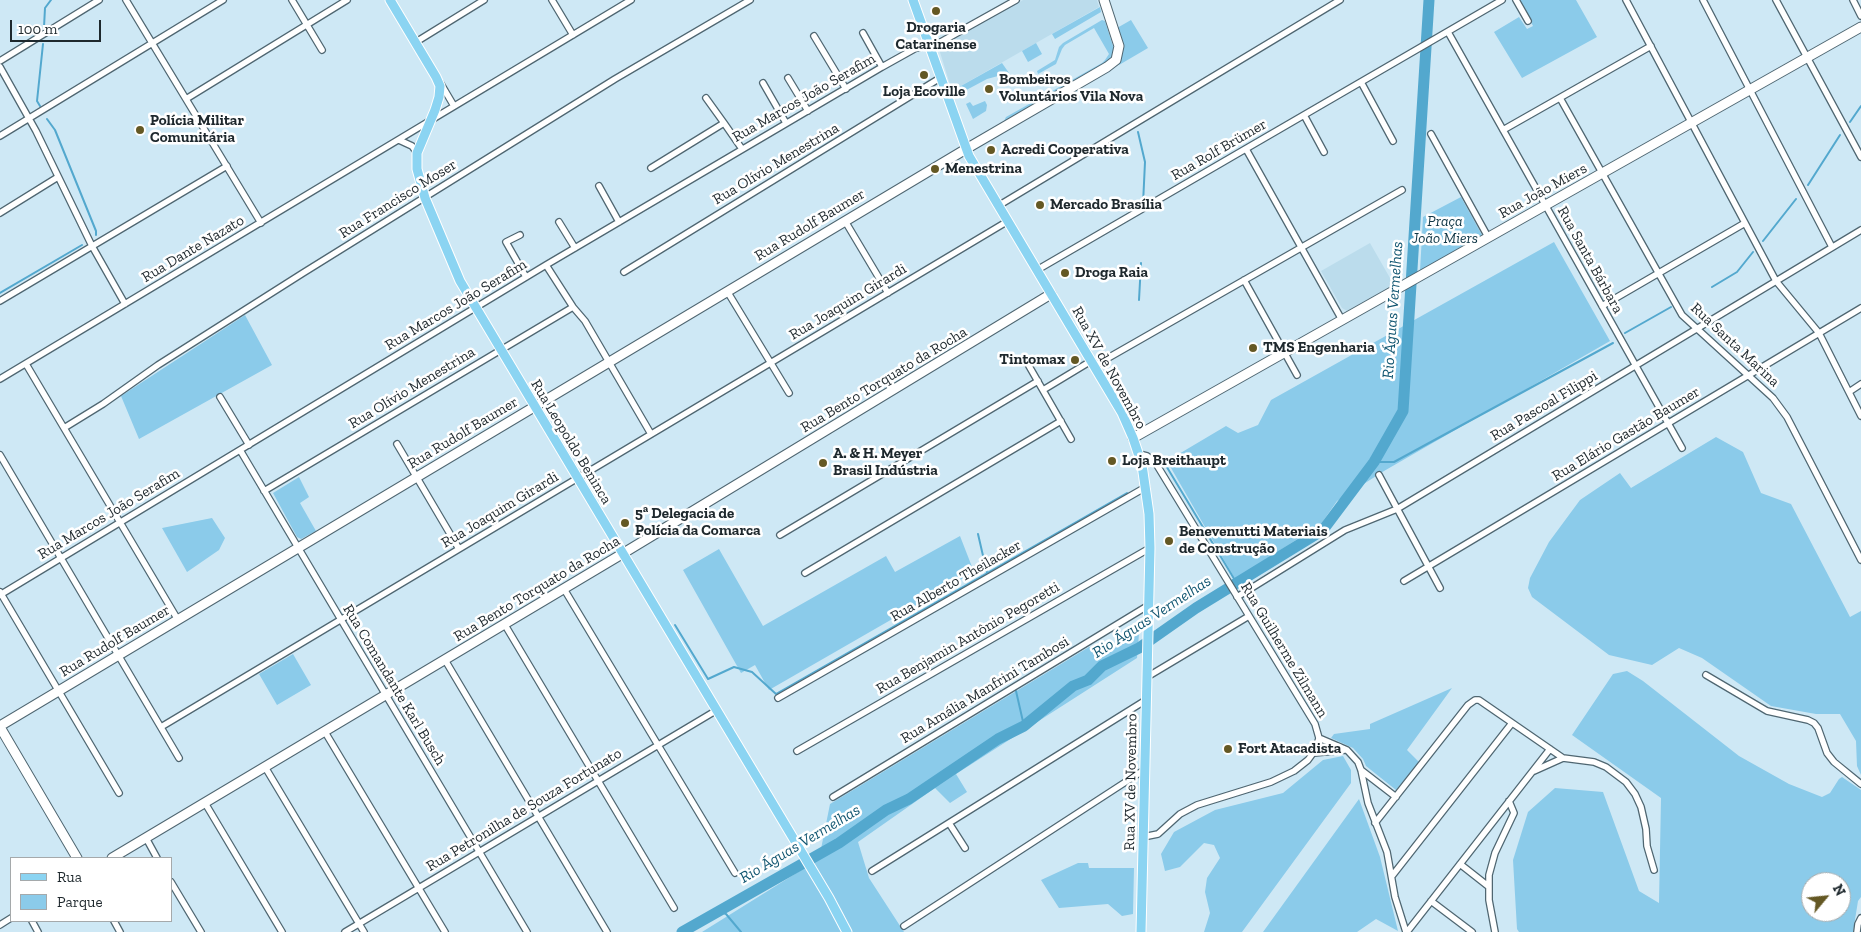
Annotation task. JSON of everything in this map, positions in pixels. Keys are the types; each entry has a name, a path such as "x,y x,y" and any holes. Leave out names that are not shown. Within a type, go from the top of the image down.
{"main road":[{"path":"390,0 436,77"},
{"name":"Rua XV de Novembro","path":"913,0 966,149 1122,413 1134,438 1139,454 1150,514 1141,932"},
{"name":"Rua Leopoldo Beninca","path":"436,77 440,86 439,97 417,153 417,170 425,198 452,265 500,350 812,868 847,932"}],"street":[{"path":"0,61 99,0"},
{"path":"126,0 260,223"},
{"path":"0,136 223,0"},
{"path":"292,0 322,50"},
{"path":"186,99 347,0"},
{"path":"416,42 484,0"},
{"path":"552,0 573,35"},
{"name":"Rua Dante Nazato","path":"0,379 631,0"},
{"name":"Rua Francisco Moser","path":"64,428 109,400 158,364 602,87 750,0"},
{"name":"Rua Marcos João Serafim","path":"0,594 475,307 786,123 916,48 939,43 1016,0"},
{"name":"Rua Rudolf Baumer","path":"0,727 727,291 1108,67 1116,60 1119,51 1104,0"},
{"path":"998,206 1340,0"},
{"name":"Rua Rolf Brümer","path":"1037,270 1502,0"},
{"path":"1516,0 1528,21"},
{"path":"1626,0 1776,281 1819,333 1861,416"},
{"path":"1702,0 1832,247"},
{"path":"1776,0 1861,157"},
{"path":"1852,0 1861,16"},
{"name":"Rua João Miers","path":"1134,438 1861,27"},
{"name":"Rua Santa Bárbara","path":"1448,32 1682,448"},
{"path":"863,33 882,67"},
{"path":"814,36 846,88"},
{"path":"1503,130 1651,46"},
{"path":"0,67 29,118 92,246 125,304"},
{"path":"436,77 454,106"},
{"path":"788,78 808,111"},
{"name":"Rua Olívio Menestrina","path":"624,272 940,78"},
{"path":"1361,82 1393,141"},
{"path":"763,83 786,123"},
{"path":"706,98 742,149"},
{"name":"Rua Santa Marina","path":"1560,98 1682,314 1696,329 1773,398 1787,417 1861,560"},
{"path":"1304,115 1324,152"},
{"path":"651,168 724,123"},
{"path":"1431,134 1488,237"},
{"path":"399,140 412,146 417,153"},
{"path":"1246,149 1342,320"},
{"path":"0,301 227,166"},
{"path":"0,213 58,177"},
{"path":"599,186 619,222"},
{"path":"1043,390 1244,280 1402,190"},
{"path":"845,221 888,293"},
{"name":"Rua Joaquim Girardi","path":"161,727 1008,221"},
{"path":"559,222 575,248"},
{"path":"1602,306 1745,223"},
{"name":"Rua Pascoal Filippi","path":"1237,597 1345,530 1397,509 1861,230"},
{"path":"520,235 506,242 526,277"},
{"path":"546,265 573,307 585,321 651,434"},
{"path":"1244,280 1297,375"},
{"path":"727,291 789,393"},
{"name":"Rua Bento Torquato da Rocha","path":"114,857 505,625 1051,294"},
{"name":"Rua Olívio Menestrina","path":"264,491 573,307"},
{"name":"Rua Elário Gastão Baumer","path":"1404,581 1861,308"},
{"path":"26,364 178,620"},
{"path":"1029,366 1072,438"},
{"path":"780,535 1038,381"},
{"path":"1849,392 1861,384"},
{"path":"220,397 249,445"},
{"path":"805,573 1061,421"},
{"path":"397,444 460,549"},
{"name":"Rua Comandante Karl Busch","path":"240,450 526,932"},
{"name":"Rua Guilherme Zilmann","path":"1139,454 1147,456 1155,462 1315,724 1319,738 1314,753 1301,767 1271,782 1197,804 1180,814 1158,834 1143,837"},
{"path":"0,455 179,758"},
{"path":"1379,476 1440,588"},
{"name":"Rua Alberto Theilacker","path":"778,698 1146,486"},
{"name":"Rua Benjamin Antônio Pegoretti","path":"797,751 1150,548"},
{"path":"564,589 735,873"},
{"path":"0,594 119,793"},
{"name":"Rua Amália Manfrini Tambosi","path":"833,797 1149,605"},
{"path":"1147,677 1249,616"},
{"path":"505,625 674,908"},
{"path":"445,660 607,932"},
{"path":"1706,675 1767,711 1814,723 1818,728 1827,753 1842,769 1861,784"},
{"path":"872,871 1146,700"},
{"path":"1375,823 1468,705 1475,700 1483,702 1563,758 1594,762 1606,767 1626,782 1635,794 1641,807 1648,851 1654,870"},
{"name":"Rua Petronilha de Souza Fortunato","path":"345,932 717,710"},
{"path":"1392,876 1512,723"},
{"path":"0,727 76,857"},
{"path":"325,732 445,932"},
{"path":"1319,738 1347,750 1361,770 1368,803 1387,852 1397,904 1406,932"},
{"path":"1406,932 1550,749"},
{"path":"1314,753 1347,750"},
{"path":"1532,772 1563,758"},
{"path":"265,767 364,932"},
{"path":"904,926 1144,770"},
{"path":"1361,770 1396,797"},
{"path":"1494,931 1488,886 1491,864 1514,813 1509,801"},
{"path":"206,803 282,932"},
{"path":"949,823 965,848"},
{"path":"146,838 156,857"},
{"path":"1460,864 1488,886"},
{"path":"172,884 201,932"},
{"path":"1431,901 1472,932"},
{"path":"1857,932 1861,918"}],"shaded area":[{"path":"1023,0 1097,0 1099,7 952,91 939,49 940,46"},
{"path":"1370,243 1394,285 1347,311 1342,308 1321,271"}],"green space":[{"path":"1519,0 1576,0 1597,37 1522,78 1494,32 1519,17 1527,29 1533,26"},
{"path":"1100,7 1101,12 1055,39 1052,34"},
{"path":"1102,20 1105,21 1113,46 1113,54 1109,60 1004,121 1006,117 1105,60 1109,54 1094,28 1065,45 1056,64 1038,74 1037,71 1055,60 1059,47 1063,43"},
{"path":"1131,20 1148,48 1119,65 1123,52 1117,28"},
{"path":"1036,43 1042,54 1028,62 1022,51"},
{"path":"1002,63 1009,73 987,79 957,95 952,91"},
{"path":"985,101 987,105 986,111 973,119 966,104 970,102 973,106"},
{"name":"Praça João Miers","path":"1461,197 1482,235 1420,271 1423,217"},
{"path":"1554,242 1610,341 1384,471 1337,501 1321,524 1235,579 1167,461 1226,426 1238,433 1258,425 1271,400"},
{"path":"245,315 272,365 139,439 121,396"},
{"path":"1716,437 1743,452 1761,493 1791,504 1850,617 1861,611 1861,775 1857,766 1856,741 1840,714 1816,714 1771,706 1702,658 1679,648 1652,665 1609,655 1532,597 1528,588 1530,578 1549,542 1580,500 1620,473 1631,488"},
{"path":"299,477 309,497 300,503 316,531 301,539 297,537 273,493"},
{"path":"212,518 225,538 219,550 187,572 162,528"},
{"path":"960,536 974,572 769,690 755,665 741,673 683,570 719,549 763,626 886,556 895,572"},
{"path":"1139,634 1137,658 956,774 967,792 950,803 935,788 858,842 869,878 904,932 702,932 819,859 830,804 1089,647 1105,654"},
{"path":"293,654 311,685 277,705 259,674"},
{"path":"1627,671 1643,681 1739,756 1789,784 1822,797 1830,793 1842,777 1861,790 1861,897 1858,901 1853,932 1519,932 1517,929 1513,860 1528,812 1555,788 1603,792 1639,891 1659,903 1661,798 1572,735 1613,674"},
{"path":"1452,688 1407,750 1419,762 1396,790 1366,766 1363,759 1353,748 1331,738 1334,734 1370,729 1370,724"},
{"path":"1343,756 1351,770 1351,783 1242,932 1204,932 1210,913 1205,892 1207,878 1220,858 1214,845 1204,843 1180,867 1165,871 1161,854 1174,832 1215,810 1283,793 1323,760"},
{"path":"1359,799 1380,857 1398,931 1376,919 1357,932 1263,932"},
{"path":"1078,863 1088,863 1089,868 1134,868 1133,914 1122,916 1108,904 1059,908 1041,880"}],"waterway":[{"path":"44,27 45,8 51,0"},
{"name":"Rio Águas Vermelhas","path":"682,932 839,843 886,810 909,799 998,739 1024,726 1073,686 1088,680 1102,666 1139,648 1196,608 1323,530 1374,462 1403,411 1429,0"},
{"path":"40,106 37,101 43,44"},
{"path":"1850,122 1861,106"},
{"path":"47,119 55,130 96,235"},
{"path":"1138,132 1145,162 1143,204"},
{"path":"1808,185 1840,135"},
{"path":"1763,241 1796,199"},
{"path":"0,293 82,245"},
{"path":"1712,287 1737,272 1753,252"},
{"path":"1139,300 1141,263"},
{"path":"1625,333 1671,307"},
{"path":"1374,462 1394,462 1613,343"},
{"path":"1165,464 1236,582"},
{"path":"675,625 708,679 734,667 752,672 776,694 1127,493"},
{"path":"978,534 987,573"},
{"path":"1016,691 1024,726"},
{"path":"719,911 726,914 741,932"}],"place":[{"name":"Drogaria Catarinense","path":"936,11"},
{"name":"Loja Ecoville","path":"924,75"},
{"name":"Bombeiros Voluntários Vila Nova","path":"989,89"},
{"name":"Polícia Militar Comunitária","path":"140,130"},
{"name":"Acredi Cooperativa","path":"991,150"},
{"name":"Menestrina","path":"935,169"},
{"name":"Mercado Brasília","path":"1040,205"},
{"name":"Droga Raia","path":"1065,273"},
{"name":"TMS Engenharia","path":"1253,348"},
{"name":"Tintomax","path":"1075,360"},
{"name":"Loja Breithaupt","path":"1112,461"},
{"name":"A. & H. Meyer Brasil Indústria","path":"823,463"},
{"name":"5ª Delegacia de Polícia da Comarca","path":"625,523"},
{"name":"Benevenutti Materiais de Construção","path":"1169,541"},
{"name":"Fort Atacadista","path":"1228,749"}]}
